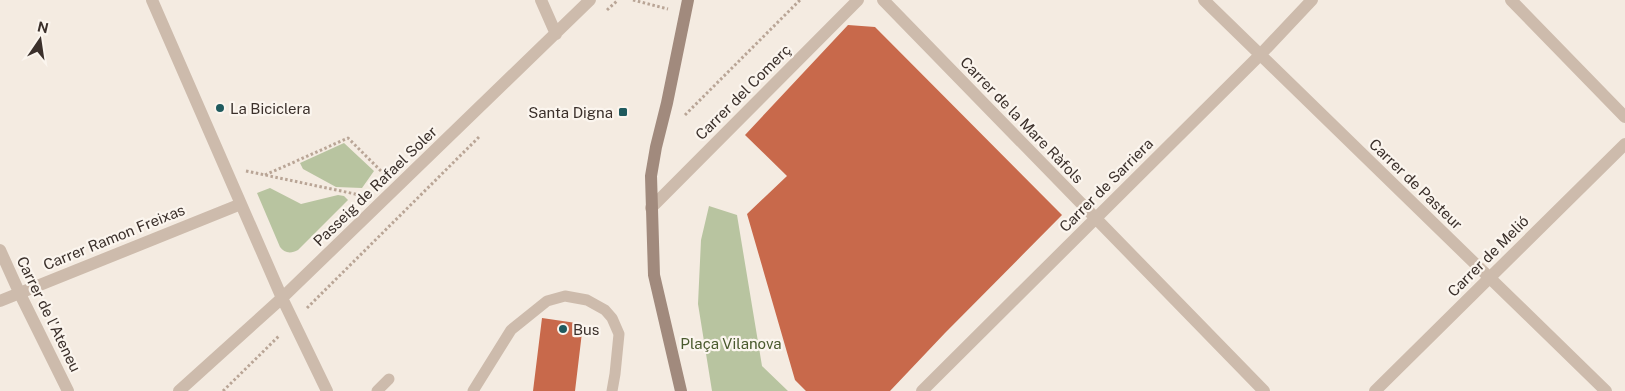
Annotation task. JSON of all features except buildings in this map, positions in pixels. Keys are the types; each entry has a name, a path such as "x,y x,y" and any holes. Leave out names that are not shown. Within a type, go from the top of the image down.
{"street":[{"path":"152,0 282,298 327,391"},
{"path":"541,0 556,34"},
{"name":"Passeig de Rafael Soler","path":"179,391 282,298 590,0"},
{"path":"681,391 654,275 651,176 688,0"},
{"name":"Carrer del Comerç","path":"651,208 858,0"},
{"name":"Carrer de la Mare Ràfols","path":"883,0 1264,391"},
{"name":"Carrer de Pasteur","path":"1204,0 1606,391"},
{"name":"Carrer de Sarriera","path":"922,391 1260,55 1312,0"},
{"path":"1511,0 1625,117"},
{"name":"Carrer de Melió","path":"1375,391 1625,144"},
{"name":"Carrer Ramon Freixas","path":"0,301 241,204"},
{"name":"Carrer de l'Ateneu","path":"0,250 68,391"}],"lane":[{"path":"473,391 511,330 547,301 565,296 587,300 605,310 612,318 619,334 612,391"},
{"path":"377,391 389,379"}],"path":[{"path":"604,14 618,0"},
{"path":"632,0 686,13"},
{"name":"Carrer del Comerç","path":"681,119 800,0"},
{"path":"223,391 484,133"},
{"path":"265,175 348,138 385,173 379,179"},
{"path":"229,176 245,170 363,196"}],"green space":[{"path":"344,143 374,171 362,188 336,187 303,169 300,163"},
{"path":"270,188 301,204 338,195 344,196 348,200 298,250 288,252 280,247 257,193"},
{"name":"Plaça Vilanova","path":"709,206 737,215 762,366 788,391 712,391 698,304 701,240"}],"place":[{"name":"La Biciclera","path":"220,108"},
{"name":"Santa Digna","path":"623,112"},
{"name":"Bus","path":"563,329"}]}
